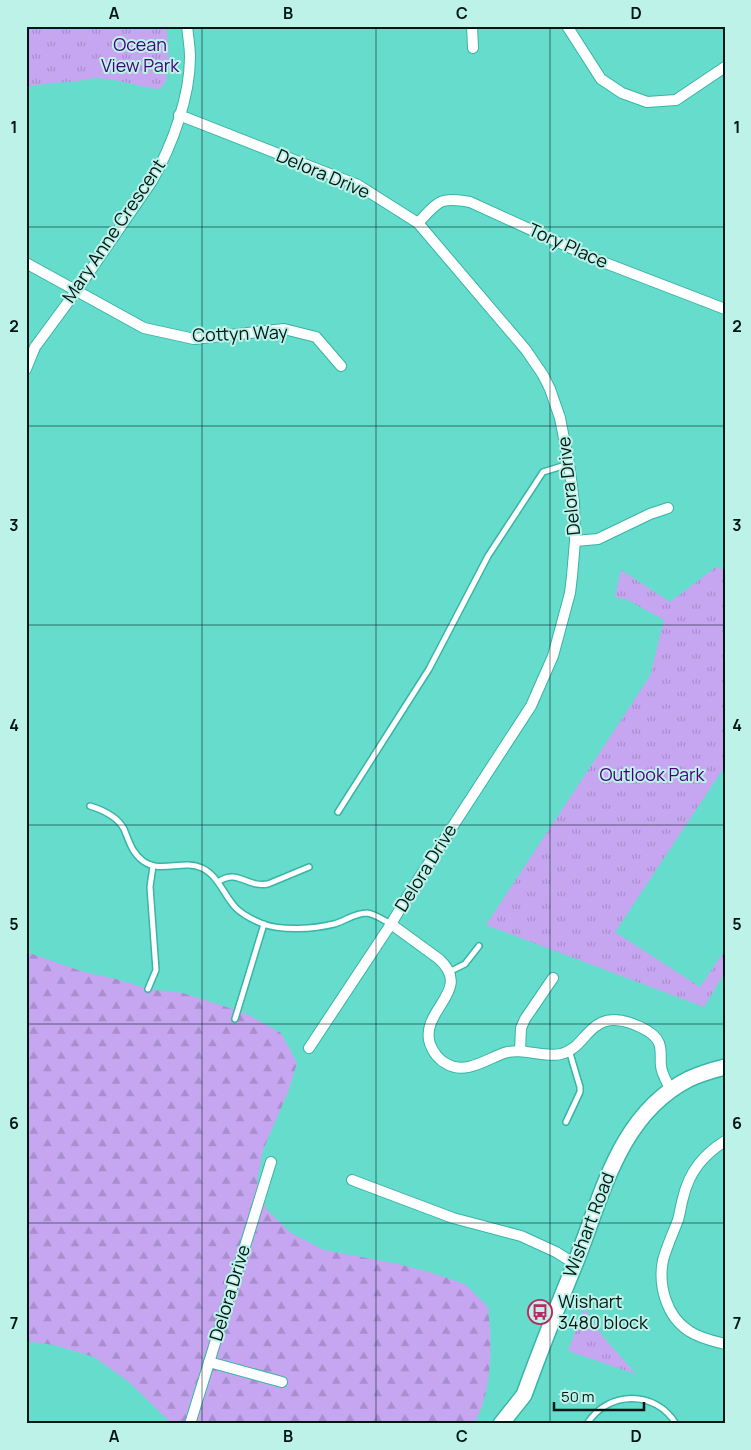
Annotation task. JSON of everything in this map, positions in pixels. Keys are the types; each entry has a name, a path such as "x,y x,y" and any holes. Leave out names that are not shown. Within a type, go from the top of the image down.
{"street":[{"name":"Mary Anne Crescent","path":"26,369 35,346 77,290 152,181 168,149 186,89 190,58 187,26"},
{"path":"472,26 473,48"},
{"path":"567,26 601,79 622,93 647,102 676,100 725,67"},
{"name":"Delora Drive","path":"179,115 358,185 418,224 535,362 550,389 560,418 570,464 574,502 575,542 570,594 553,656 531,706 309,1048"},
{"name":"Tory Place","path":"418,224 437,203 452,198 470,202 595,258 725,309"},
{"name":"Cottyn Way","path":"26,263 144,328 194,339 284,329 316,338 341,366"},
{"path":"575,542 598,539 650,514 668,508"},
{"path":"391,924 439,959 450,972 450,990 430,1025 429,1040 436,1054 448,1065 456,1068 465,1068 504,1053 520,1051 550,1055 561,1054 580,1044 595,1026 614,1020 648,1030 656,1037 661,1053 660,1065 662,1073 671,1090"},
{"path":"520,1051 521,1028 525,1019 553,978"},
{"name":"Wishart Road","path":"501,1424 524,1395 612,1165 633,1129 652,1106 671,1090 689,1080 725,1067"},
{"path":"725,1141 707,1153 698,1164 685,1189 676,1225 666,1250 662,1281 663,1292 668,1306 676,1318 689,1331 725,1344"},
{"name":"Delora Drive","path":"190,1424 271,1162"},
{"path":"352,1180 453,1218 521,1236 556,1252 575,1264"},
{"path":"209,1362 282,1382"}],"lane":[{"path":"338,812 429,669 488,556 543,472 570,464"},
{"path":"90,806 107,813 117,820 123,827 133,851 145,862 153,866 184,865 202,868 218,882 236,908 243,914 264,924 282,928 326,925 358,914 367,913 375,915 391,924"},
{"path":"148,989 156,970 150,887 153,866"},
{"path":"218,882 230,877 260,886 309,867"},
{"path":"235,1019 264,924"},
{"path":"450,972 465,964 479,946"},
{"path":"566,1122 580,1092 569,1050"},
{"path":"587,1424 597,1411 604,1406 622,1399 631,1398 650,1401 659,1406 667,1412 676,1424"}],"green space":[{"name":"Ocean View Park","path":"26,26 166,26 169,60 167,78 164,85 159,89 95,78 26,87"},
{"name":"Outlook Park","path":"716,567 725,570 725,766 615,932 700,987 725,950 725,972 704,1007 486,925 650,676 664,620 628,600 615,597 621,570 670,602"},
{"path":"26,952 84,972 148,989 183,993 245,1013 281,1033 297,1063 288,1092 263,1150 257,1181 267,1210 291,1233 324,1250 398,1264 465,1284 488,1307 490,1367 485,1397 474,1424 172,1424 129,1382 94,1357 54,1345 26,1341"},
{"path":"584,1308 604,1338 636,1374 568,1351"}],"place":[{"name":"Wishart 3480 block","path":"540,1312"}]}
